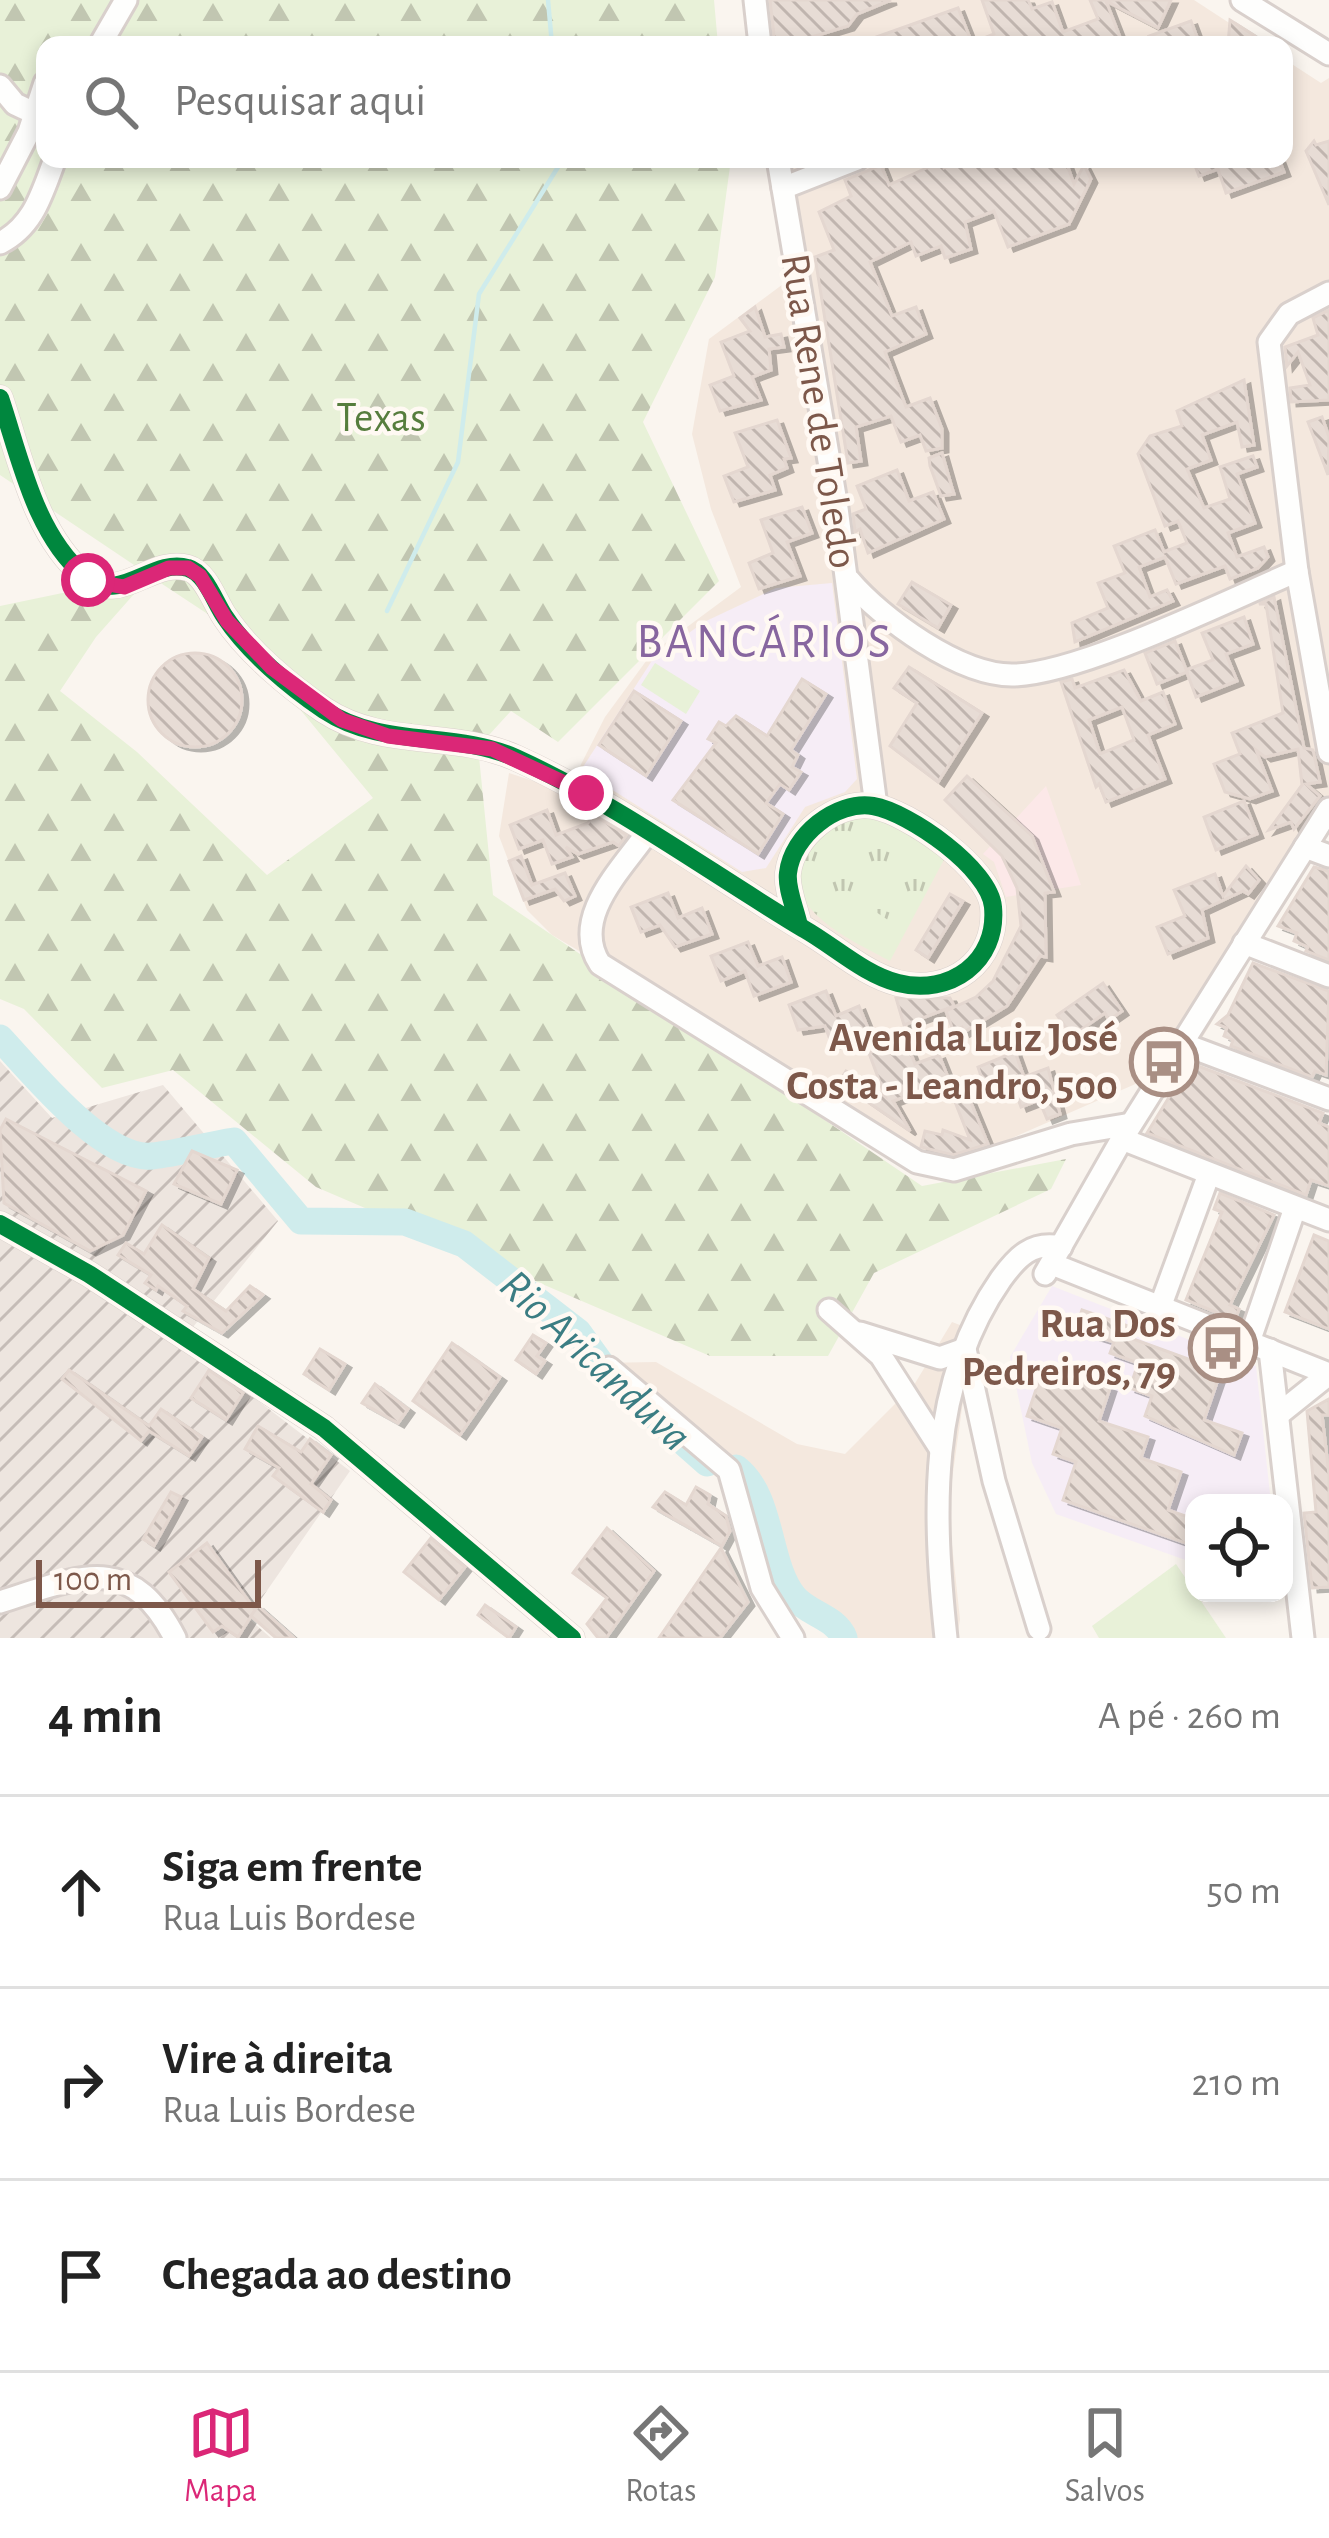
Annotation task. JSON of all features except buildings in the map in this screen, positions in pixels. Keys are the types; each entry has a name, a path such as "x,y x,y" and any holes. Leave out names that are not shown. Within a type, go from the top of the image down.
{"street":[{"path":"105,36 126,0"},
{"path":"754,0 759,36"},
{"path":"1242,0 1329,54"},
{"path":"0,86 16,104 34,113"},
{"path":"0,188 36,108"},
{"path":"0,243 16,235 34,213 52,168"},
{"name":"Rua Rene de Toledo","path":"780,168 847,578 876,806"},
{"path":"783,188 834,168"},
{"path":"1329,293 1289,314 1269,342 1297,571 1329,752"},
{"path":"0,398 36,505 60,550 88,580 124,587 169,568 188,568 200,576 227,621 272,668 342,720 388,736 492,749 586,793 741,891 899,984 948,982 981,958 993,919 983,879 957,853 876,806 854,807 813,827 787,874 741,891"},
{"path":"847,578 890,622 976,667 1012,675 1147,634 1297,571"},
{"path":"856,655 890,622"},
{"path":"1052,1262 1127,1131 1329,809"},
{"path":"647,833 593,916 590,939 600,964 917,1162 954,1170 1072,1133 1127,1131 1209,1174 1329,1220"},
{"path":"1305,847 1329,856"},
{"path":"787,874 800,926"},
{"path":"1244,944 1329,976"},
{"path":"1183,1044 1329,1099"},
{"path":"1159,1310 1209,1174"},
{"path":"1295,1208 1260,1346 1279,1414 1303,1638"},
{"path":"0,1224 89,1274 324,1428 572,1638"},
{"path":"946,1638 936,1509 946,1405 976,1317 1013,1262 1040,1245 1052,1262 1159,1310 1329,1374 1279,1414"},
{"path":"829,1310 860,1333 940,1448"},
{"path":"860,1333 940,1358 964,1349"},
{"path":"964,1349 994,1481 1039,1629"},
{"path":"609,1368 729,1470 741,1527 762,1588 793,1638"},
{"path":"0,1602 76,1578 121,1579 156,1602 175,1638"}],"shaded area":[{"path":"759,0 1194,0 1249,36 765,36"},
{"path":"1293,65 1321,83 1329,78 1329,829 1188,1061 978,1153 944,1161 913,1148 552,935 527,910 499,836 509,773 567,792 605,717 652,653 741,587 711,509 692,434 709,339 806,267 789,168 1293,168"},
{"path":"832,583 857,779 845,792 805,807 766,868 742,872 581,770 653,659 704,622 776,588"},
{"path":"1046,786 1081,885 1006,897 994,862 983,854"},
{"path":"0,1061 52,1118 163,1085 278,1221 181,1342 350,1471 248,1618 271,1638 0,1638"},
{"path":"1052,1286 1256,1366 1270,1494 1185,1494 1185,1560 1056,1514 1032,1463 1010,1357"},
{"path":"952,1322 973,1330 948,1508 960,1619 957,1638 842,1638 844,1633 791,1594 742,1472 684,1447 599,1363 656,1362 797,1444 845,1454 914,1385"}],"green space":[{"name":"Texas","path":"0,0 714,0 717,36 36,36 36,168 730,168 715,277 643,422 719,581 558,742 511,711 478,747 493,895 922,1186 1066,1159 1051,1189 874,1273 828,1356 710,1356 316,1187 173,1070 102,1088 24,1009 0,999 0,606 149,575 0,475","holes":["150,576 238,634 373,798 267,875 137,752 60,691 96,637"]},
{"path":"655,663 700,691 686,714 641,685"},
{"path":"876,813 947,854 890,961 824,921 810,908 797,875 803,850 840,815"},
{"path":"849,894 903,930 886,956 832,920"},
{"path":"1176,1564 1185,1577 1185,1602 1202,1602 1226,1638 1099,1638 1092,1626"}],"waterway":[{"path":"548,0 551,36"},
{"path":"387,611 458,462 479,294 557,168"},
{"name":"Rio Aricanduva","path":"0,1038 69,1111 133,1154 152,1156 234,1141 301,1221 405,1222 464,1244 578,1332 612,1379 707,1463"},
{"name":"Rio Aricanduva","path":"736,1468 757,1495 785,1583 800,1603 835,1625 844,1638"}],"cycle path":[{"path":"0,398 41,517 85,576 111,586 175,566 194,571 257,656 311,701 347,722 394,735 492,749 516,758 626,817 862,967 898,983 935,984 967,971 988,944 993,907 978,876 945,844 907,819 873,806 859,806 818,823 791,859 788,879 799,926"},
{"path":"0,1224 89,1274 324,1428 572,1638"}],"place":[{"name":"Avenida Luiz José Costa - Leandro, 500","path":"1164,1062"},
{"name":"Rua Dos Pedreiros, 79","path":"1223,1348"}],"district":[{"name":"BANCÁRIOS","path":"765,643"}],"route":[{"path":"88,580 124,587 169,568 188,568 200,576 227,621 272,668 324,710 388,736 492,749 586,793"}]}
